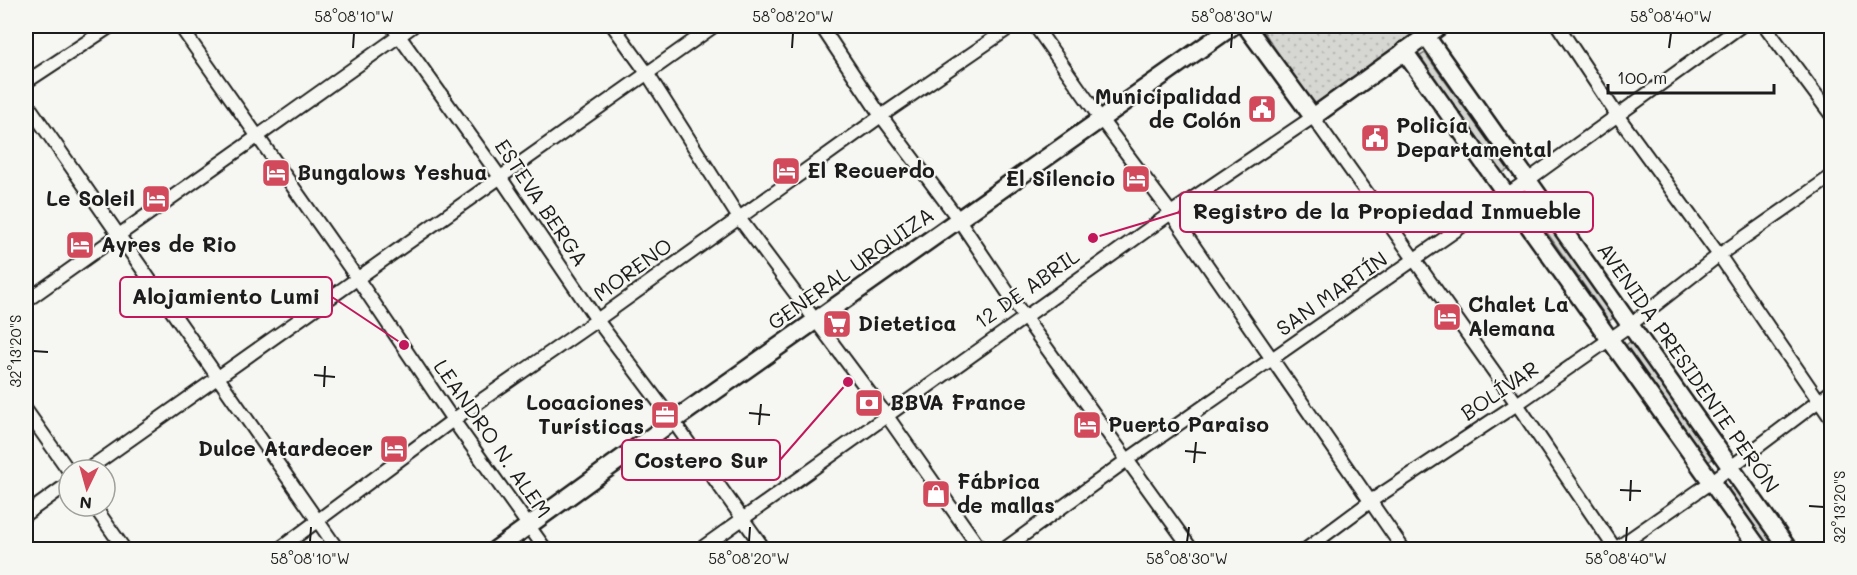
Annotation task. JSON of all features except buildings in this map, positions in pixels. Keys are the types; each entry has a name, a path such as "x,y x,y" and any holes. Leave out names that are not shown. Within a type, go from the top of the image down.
{"main road":[{"name":"GENERAL URQUIZA","path":"495,549 1100,118 1233,26"},
{"path":"1246,26 1313,117"},
{"name":"12 DE ABRIL","path":"1313,117 1440,26"},
{"name":"AVENIDA PRESIDENTE PERÓN","path":"1426,36 1789,549"},
{"path":"1404,51 1760,549"}],"street":[{"path":"26,82 111,26"},
{"name":"LEANDRO N. ALEM","path":"180,26 357,278 453,420 546,549"},
{"path":"26,301 257,136 396,30 413,26"},
{"path":"614,26 647,73 739,218 887,416 981,549"},
{"path":"104,458 714,26"},
{"path":"821,26 881,116 959,220 1025,318 1192,549"},
{"name":"MORENO","path":"278,549 453,420 597,320 881,116 1012,26"},
{"path":"1035,26 1171,213 1404,549"},
{"path":"1558,26 1617,115 1719,255 1832,420"},
{"name":"SAN MARTÍN","path":"1003,549 1507,195 1741,26"},
{"path":"1765,26 1832,116"},
{"name":"ESTEVA BERGA","path":"396,30 597,320 765,549"},
{"path":"26,102 339,549"},
{"path":"1313,117 1517,404 1615,549 1731,468 1832,391"},
{"name":"12 DE ABRIL","path":"699,549 1171,213 1313,117"},
{"name":"BOLÍVAR","path":"1305,549 1371,501 1517,404 1630,325 1719,255 1832,176"},
{"path":"26,410 60,458"},
{"path":"26,513 57,491"},
{"path":"103,518 125,549"}],"shaded area":[{"path":"1260,26 1429,26 1315,108"},
{"path":"1425,53 1508,170 1502,173 1420,56"},
{"path":"1532,200 1615,317 1609,321 1527,204"},
{"path":"1631,341 1714,458 1708,462 1626,345"},
{"path":"1734,485 1779,549 1771,549 1728,489"}],"place":[{"name":"Municipalidad de Colón","path":"1262,109"},
{"name":"Policía Departamental","path":"1375,138"},
{"name":"El Recuerdo","path":"786,171"},
{"name":"Bungalows Yeshua","path":"276,173"},
{"name":"El Silencio","path":"1136,179"},
{"name":"Le Soleil","path":"156,199"},
{"name":"Registro de la Propiedad Inmueble","path":"1093,238"},
{"name":"Ayres de Rio","path":"80,245"},
{"name":"Chalet La Alemana","path":"1447,317"},
{"name":"Dietetica","path":"837,324"},
{"name":"Alojamiento Lumi","path":"404,345"},
{"name":"Costero Sur","path":"848,382"},
{"name":"BBVA France","path":"869,403"},
{"name":"Locaciones Turísticas","path":"665,415"},
{"name":"Puerto Paraiso","path":"1087,425"},
{"name":"Dulce Atardecer","path":"394,449"},
{"name":"Fábrica de mallas","path":"936,494"}]}
